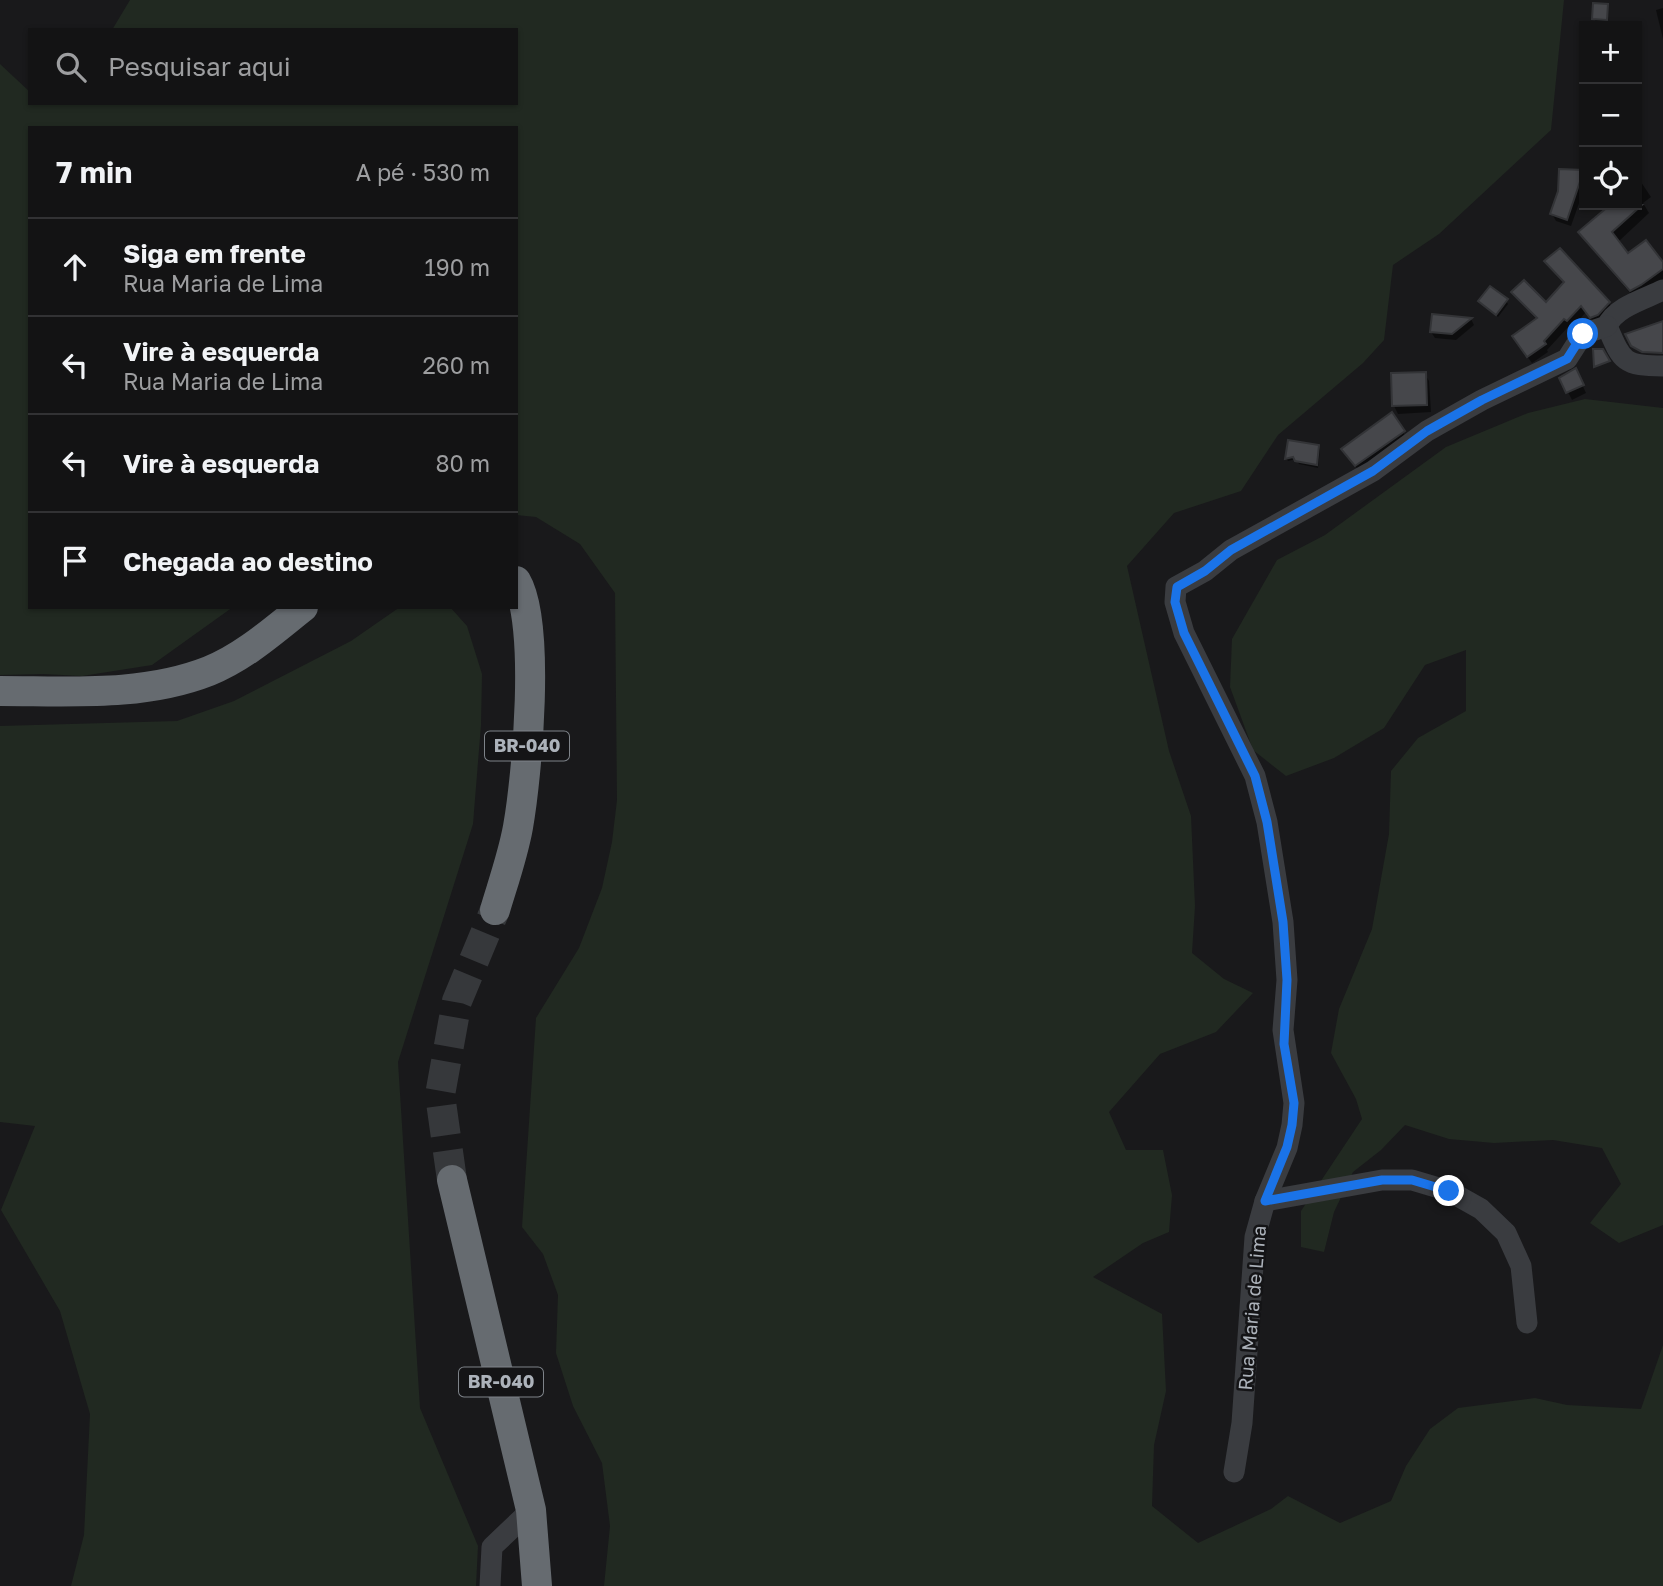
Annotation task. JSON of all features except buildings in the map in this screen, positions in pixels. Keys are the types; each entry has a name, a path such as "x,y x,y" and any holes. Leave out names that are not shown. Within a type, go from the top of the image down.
{"highway":[{"name":"BR-040","path":"495,910 518,829 526,764 531,645 518,585"},
{"path":"0,691 142,689 171,683 210,670 249,649 300,609"},
{"name":"BR-040","path":"452,1180 531,1510 537,1586"}],"street":[{"path":"1663,290 1620,311 1611,318 1607,326 1616,350 1624,359 1641,366 1663,366"},
{"name":"Rua Maria de Lima","path":"1234,1472 1242,1423 1255,1237 1265,1201 1287,1147 1293,1114 1290,1074 1284,1044 1287,980 1283,922 1267,822 1255,776 1184,633 1175,602 1177,587 1205,571 1231,550 1373,471 1427,431 1482,400 1567,359 1583,334 1607,326"},
{"path":"1265,1201 1382,1180 1412,1180 1449,1191 1481,1209 1506,1234 1521,1266 1527,1323"},
{"path":"490,1586 492,1547 531,1510"}],"shaded area":[{"path":"130,0 1564,0 1551,130 1439,234 1393,265 1384,340 1363,363 1278,435 1241,491 1174,513 1127,566 1169,751 1191,816 1195,906 1192,953 1224,979 1253,993 1216,1032 1160,1054 1109,1112 1126,1150 1163,1150 1172,1195 1169,1232 1143,1243 1093,1277 1162,1314 1166,1391 1154,1445 1152,1506 1198,1543 1271,1509 1288,1496 1340,1523 1391,1501 1406,1466 1430,1429 1458,1408 1535,1398 1567,1405 1641,1409 1663,1345 1663,1586 604,1586 610,1526 602,1463 573,1406 556,1353 558,1295 543,1254 522,1227 536,1018 579,948 602,888 612,842 617,800 615,593 580,544 536,517 518,515 518,126 28,126 28,609 230,609 152,665 82,676 0,675 0,64 28,90 28,105 518,105 518,28 113,28"},
{"path":"1585,399 1663,408 1663,1225 1619,1243 1590,1223 1621,1184 1602,1148 1553,1140 1494,1143 1449,1139 1405,1125 1381,1150 1353,1172 1334,1212 1324,1252 1301,1247 1301,1211 1362,1119 1356,1099 1331,1053 1339,1009 1372,929 1389,834 1391,771 1418,738 1466,711 1466,650 1425,665 1384,728 1334,758 1286,776 1253,750 1230,687 1232,639 1277,560 1325,535 1446,447 1528,413"},
{"path":"397,609 452,609 467,626 482,674 473,824 398,1062 420,1408 478,1546 476,1586 71,1586 84,1535 90,1414 60,1311 1,1210 35,1126 0,1122 0,726 177,721 234,701 351,641"}],"tunnel":[{"path":"452,1180 440,1095 457,1001 495,910"}],"route":[{"path":"1449,1191 1412,1180 1382,1180 1265,1201 1287,1147 1294,1103 1283,1030 1287,980 1283,922 1267,822 1255,776 1184,633 1175,602 1177,587 1205,571 1231,550 1373,471 1427,431 1482,400 1567,359 1583,334"}]}
